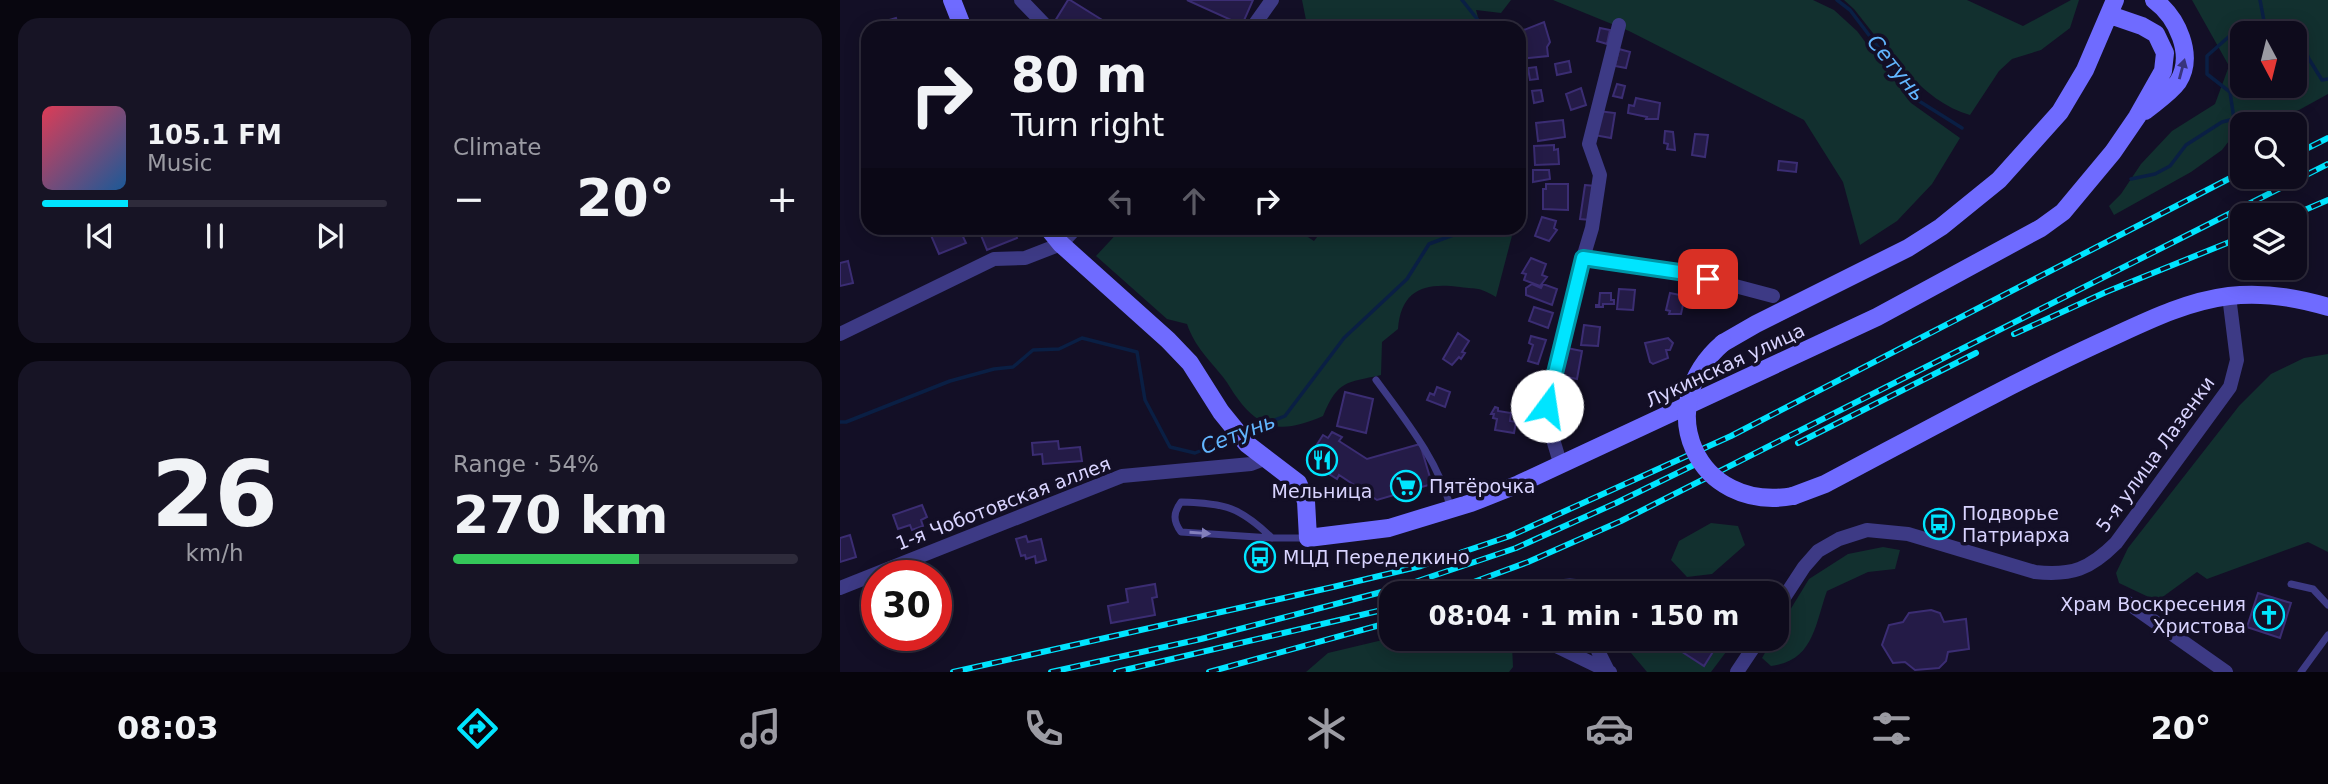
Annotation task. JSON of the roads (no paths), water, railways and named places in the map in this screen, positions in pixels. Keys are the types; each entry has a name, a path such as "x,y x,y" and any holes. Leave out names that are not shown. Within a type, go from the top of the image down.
{"street":[{"path":"952,0 960,21"},
{"path":"1021,0 1041,21"},
{"path":"1256,21 1272,0"},
{"name":"Лукинская улица","path":"2137,117 2173,88 2184,65 2183,46 2176,25 2154,0"},
{"path":"2113,7 2085,70 2060,112 1999,180 1972,204 1908,248 1739,332 1723,343 1702,364 1689,391 1688,427 1694,450 1712,474 1737,491 1766,498 1793,496 1825,484 2042,370 2184,306 2229,296 2277,295 2328,307"},
{"name":"Лукинская улица","path":"1308,538 1389,528 1452,510 1561,466 1877,317 2038,230 2063,212 2089,183 2137,117 2163,71 2165,53 2161,40 2151,30 2113,7"},
{"path":"1561,466 1547,406 1592,228 1600,175 1589,144 1619,25"},
{"path":"1054,235 1190,363 1221,412 1247,444 1288,473 1303,492 1308,509 1308,538"},
{"path":"840,334 994,259 1025,258 1062,244 1070,235"},
{"path":"1583,258 1686,273 1773,296"},
{"name":"5-я улица Лазенки","path":"1789,590 1818,551 1839,539 1867,530 1908,534 2035,572 2076,571 2100,559 2116,543 2230,387 2237,360 2229,296"},
{"name":"1-я Чоботовская аллея","path":"840,588 1122,476 1251,464 1267,458"},
{"path":"2128,603 2227,672"},
{"path":"1567,651 1609,671"},
{"path":"1598,651 1609,671"},
{"path":"1737,672 1751,651"}],"lane":[{"path":"1376,380 1425,446 1448,495 1452,510"},
{"name":"Лукинская улица","path":"1272,538 1250,517 1214,502 1181,502 1176,509 1175,519 1181,532 1272,538 1308,538"},
{"path":"2291,583 2313,589 2328,605"},
{"path":"2301,672 2328,635"}],"waterway":[{"name":"Сетунь","path":"1462,0 1478,21"},
{"name":"Сетунь","path":"1837,0 1850,10 1919,101 1962,128"},
{"path":"2260,0 2264,21"},
{"name":"Сетунь","path":"2230,36 2207,56 2207,74 2230,92"},
{"name":"Сетунь","path":"2307,54 2322,80 2328,79"},
{"name":"Сетунь","path":"2131,179 2155,174 2170,166 2186,145 2222,122 2234,119 2231,98"},
{"name":"Сетунь","path":"1245,432 1285,416 1344,338 1407,279 1429,244 1453,235"},
{"name":"Сетунь","path":"840,422 950,381 994,369 1013,367 1033,350 1059,349 1082,338 1137,352 1145,400 1170,447 1195,453 1235,437"}],"railway":[{"path":"2307,148 2328,138"},
{"path":"1477,581 1528,562 1621,521 2328,164"},
{"path":"953,672 1421,566 1510,536 1731,436 2230,178"},
{"path":"2307,209 2328,200"},
{"path":"2014,334 2106,292 2230,242"},
{"path":"1798,443 1976,353"},
{"path":"1051,672 1201,639 1397,588 1516,548 1704,460"},
{"path":"1116,672 1379,611"},
{"path":"1209,672 1379,625"}],"place":[{"name":"Мельница","path":"1322,460"},
{"name":"Пятёрочка","path":"1406,486"},
{"name":"Подворье Патриарха","path":"1939,524"},
{"name":"МЦД Переделкино","path":"1260,557"},
{"name":"Храм Воскресения Христова","path":"2269,615"}]}
